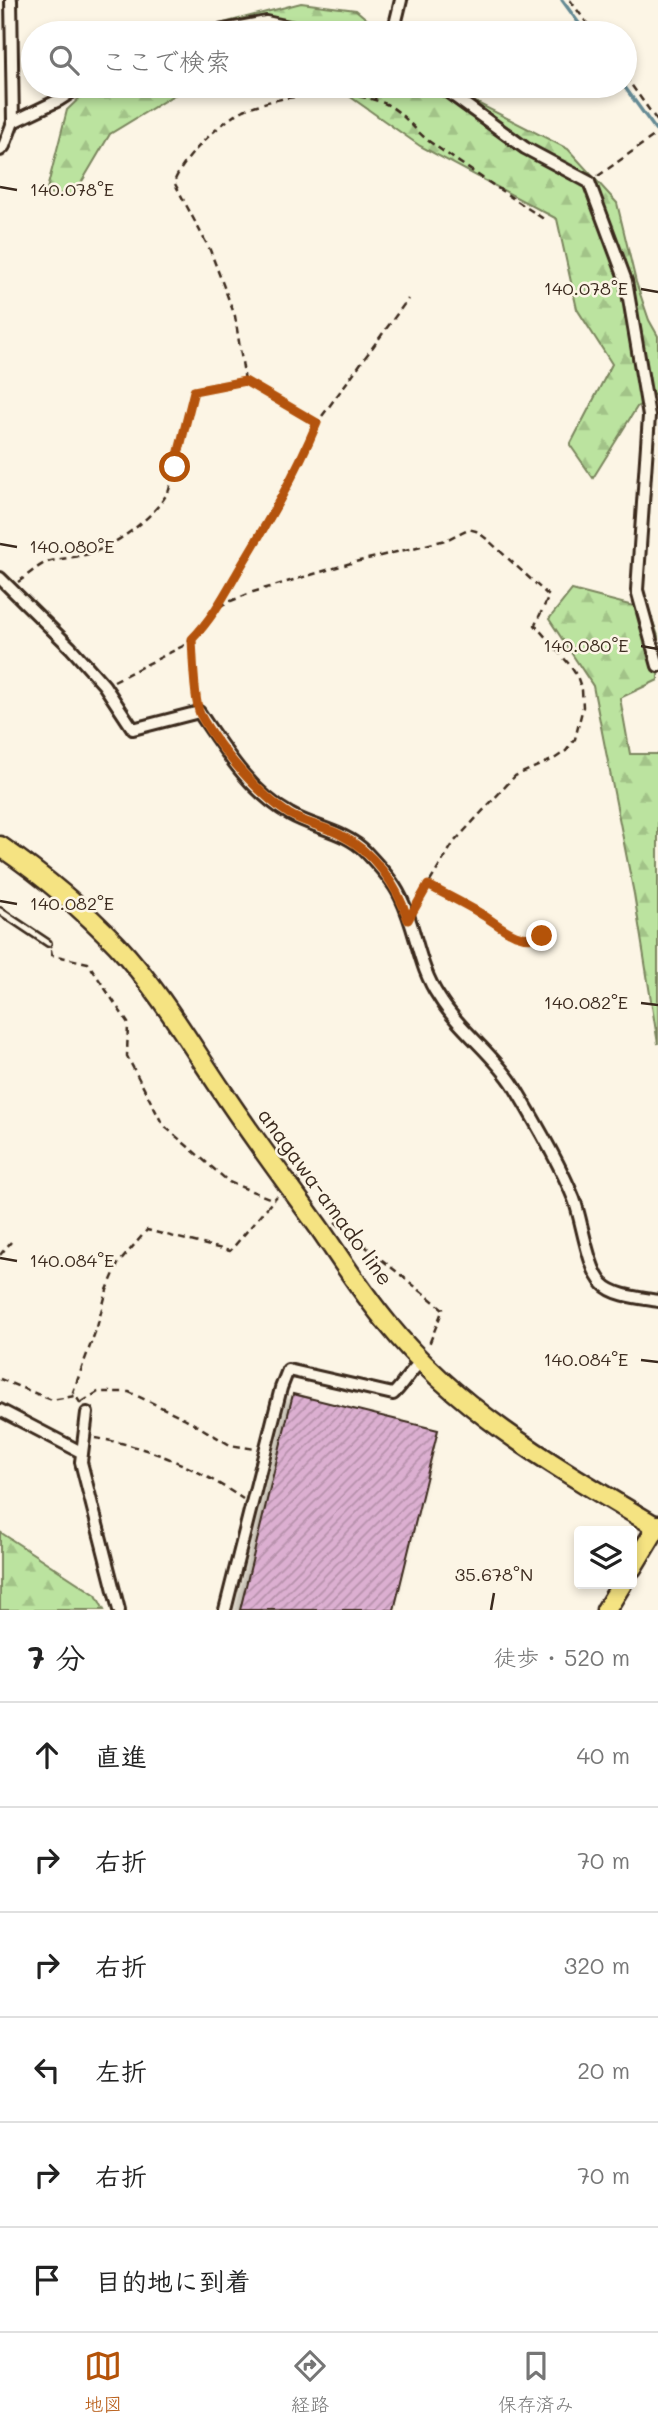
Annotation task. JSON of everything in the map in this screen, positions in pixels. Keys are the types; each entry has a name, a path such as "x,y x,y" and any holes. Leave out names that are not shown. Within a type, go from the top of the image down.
{"main road":[{"name":"anagawa-amado line","path":"0,846 57,889 118,946 160,998 229,1102 387,1324 422,1361 452,1390 500,1428 539,1455 658,1526"},
{"path":"637,1560 658,1526"},
{"path":"606,1610 619,1589"}],"street":[{"path":"0,150 13,122 6,91 11,0"},
{"path":"396,21 401,0"},
{"path":"13,122 62,98"},
{"path":"456,98 525,148 589,182 626,281 649,416 637,590 658,666"},
{"path":"0,578 71,648 104,685 133,729 199,712 231,758 258,790 290,814 340,834 363,849 386,874 401,899 425,975 440,1000 513,1084 557,1166 574,1200 595,1271 603,1285 621,1293 658,1301"},
{"path":"225,1610 281,1388 288,1370 393,1394 405,1377 422,1361"},
{"path":"0,1410 81,1452"},
{"path":"87,1413 80,1462 119,1610"}],"lane":[{"path":"0,911 48,943"}],"path":[{"path":"570,0 585,21"},
{"path":"637,93 658,122"},
{"path":"245,381 235,316 210,250 174,181 178,172 208,137 244,110 270,102 302,98"},
{"path":"368,98 389,105 431,142 545,220"},
{"path":"589,182 658,133"},
{"path":"104,685 169,654 192,639 207,624 274,514 317,423 408,299"},
{"path":"9,588 42,565 90,554 103,548 156,510 169,490 194,391 245,381 317,423"},
{"path":"219,606 253,592 446,540 468,529 476,531 488,540 549,596 535,625 569,664 580,683 583,706 575,739 566,751 554,759 515,776 454,842 408,920"},
{"path":"192,639 199,712"},
{"path":"428,885 477,911 502,930 520,937 534,939 542,936"},
{"path":"48,943 52,955 88,963 128,1024 127,1056 163,1125 229,1182 274,1200"},
{"path":"87,1413 73,1392 118,1264 147,1230 230,1251 288,1184"},
{"path":"332,1219 443,1309 422,1361"},
{"path":"0,1255 12,1242"},
{"path":"0,1379 52,1400 75,1396"},
{"path":"80,1402 98,1392 129,1392 184,1418 230,1445 265,1450"},
{"path":"84,1436 118,1441 184,1463 251,1504"}],"green space":[{"path":"301,3 356,10 369,21 231,21"},
{"path":"80,98 169,98 110,134 74,195 46,193 67,110"},
{"path":"352,98 468,98 568,149 617,203 636,282 649,320 658,336 658,392 637,407 593,478 570,445 612,364 577,309 557,219 420,146"},
{"path":"572,590 649,610 658,636 658,680 620,698 630,754 658,754 658,1044 634,894 593,686 549,619"},
{"path":"0,1532 96,1595 104,1610 0,1610"}],"building":[{"path":"293,1394 438,1430 394,1610 240,1610"}],"waterway":[{"path":"562,0 577,21"},
{"path":"633,98 658,133"}],"route":[{"path":"175,467 194,391 245,381 317,423 274,514 207,624 192,639 199,712 231,758 258,790 290,814 340,834 363,849 386,874 401,899 408,920 428,885 477,911 502,930 520,937 534,939 542,936"}]}
